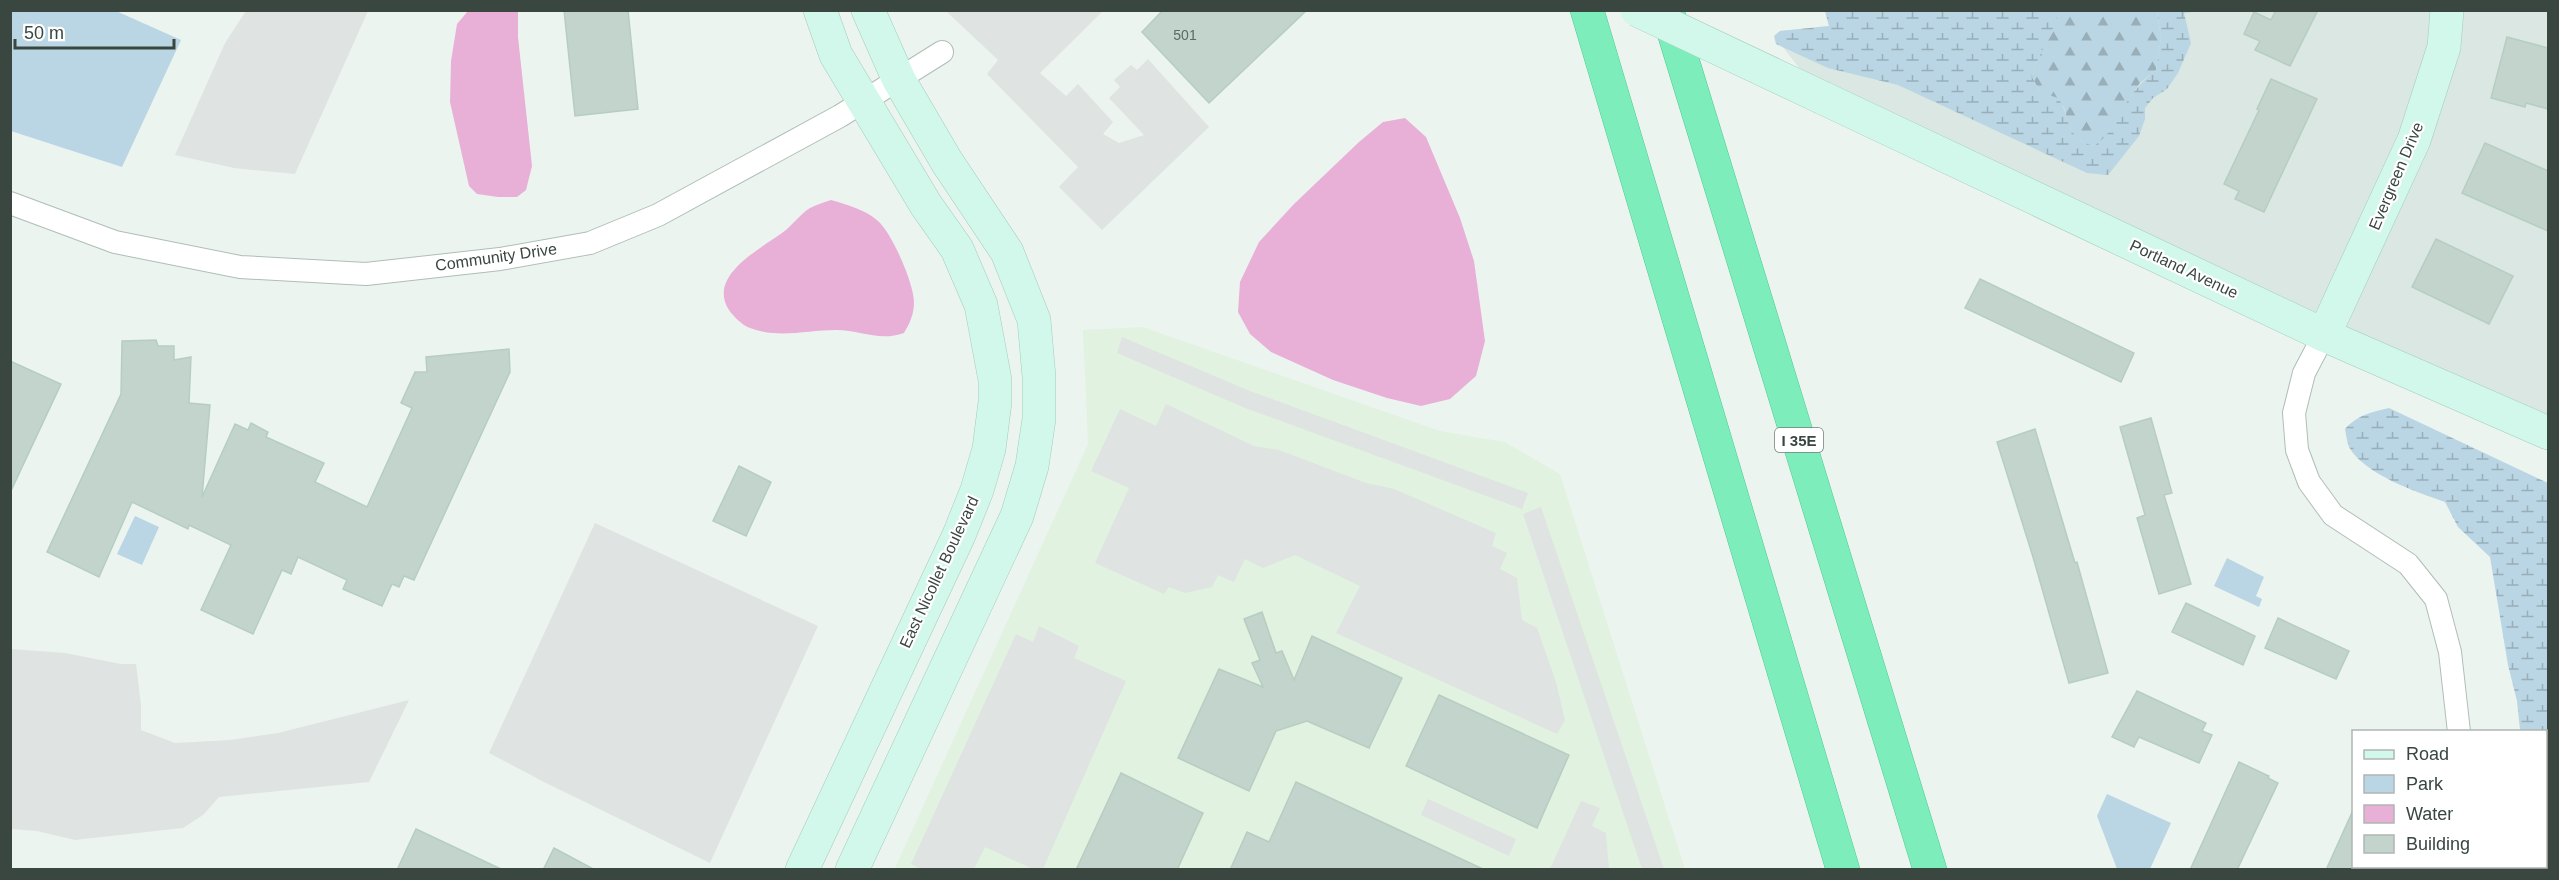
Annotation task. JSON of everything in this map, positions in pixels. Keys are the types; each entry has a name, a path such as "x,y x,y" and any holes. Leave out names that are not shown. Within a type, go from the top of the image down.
{"highway":[{"path":"1587,10 1843,870"},
{"name":"I 35E","path":"1667,10 1930,870"},
{"path":"1821,797 1837,870"}],"street":[{"name":"East Nicollet Boulevard","path":"802,870 959,535 989,448 995,402 995,380 981,305 957,249 926,205 836,55 820,10"},
{"path":"852,870 1017,516 1032,466 1039,419 1039,377 1034,320 1007,252 947,162 899,80 868,10"},
{"name":"Portland Avenue","path":"1637,10 2324,335 2548,433"},
{"name":"Evergreen Drive","path":"2324,335 2414,140 2444,47 2447,10"},
{"name":"Community Drive","path":"10,203 115,242 240,267 366,274 500,259 590,243 658,215 864,102 942,52"},
{"path":"2324,335 2304,373 2294,413 2297,450 2309,482 2333,515 2408,564 2436,599 2450,652 2459,730"}],"shaded area":[{"path":"1825,10 2548,11 2548,435 1823,98 1774,36 1780,31 1829,26"},
{"path":"246,11 368,11 295,174 234,168 175,155 225,43"},
{"path":"946,11 1103,11 1040,73 1066,96 1078,84 1113,122 1103,134 1119,143 1144,135 1109,98 1120,87 1114,80 1131,65 1137,70 1148,59 1209,127 1102,230 1059,187 1078,167 987,74 998,60"},
{"path":"1143,327 1440,431 1505,442 1560,474 1685,869 894,870 1088,444 1083,330"},
{"path":"1122,337 1250,391 1528,493 1522,509 1245,408 1117,353"},
{"path":"1166,404 1254,446 1279,450 1366,483 1394,489 1496,533 1492,546 1507,553 1500,569 1517,578 1522,620 1537,628 1556,682 1565,720 1557,734 1336,633 1360,586 1295,555 1263,568 1245,559 1234,582 1218,575 1212,587 1185,593 1169,587 1164,594 1095,563 1129,488 1091,471 1120,409 1156,426"},
{"path":"1541,507 1664,869 1642,869 1523,514"},
{"path":"595,523 818,626 710,863 489,753"},
{"path":"1039,626 1079,646 1074,658 1126,681 1043,869 1033,869 985,847 974,869 921,869 911,864 1016,634 1033,642"},
{"path":"11,649 65,653 121,664 136,664 141,705 141,730 175,743 230,740 278,733 409,700 369,782 219,797 203,815 183,828 75,840 37,831 11,829"},
{"path":"1428,799 1516,839 1509,856 1421,815"},
{"path":"1581,801 1600,808 1592,826 1606,833 1609,869 1550,869"}],"green space":[{"path":"11,10 116,11 181,40 122,167 11,131"},
{"path":"1825,11 2059,11 2032,77 2040,92 2058,98 2077,138 2094,146 2109,132 2135,91 2156,70 2161,38 2157,11 2200,11 2184,13 2191,43 2178,73 2167,89 2153,98 2145,108 2145,119 2139,136 2108,175 2087,173 1898,85 1828,68 1776,44 1774,36 1780,31 1829,26"},
{"path":"2059,11 2157,11 2161,38 2156,70 2140,83 2109,135 2094,146 2080,140 2072,132 2064,107 2040,92 2032,77"},
{"path":"2389,408 2548,483 2548,775 2547,730 2520,730 2517,701 2508,665 2490,557 2458,527 2445,502 2378,474 2356,457 2349,447 2345,429 2355,420"},
{"path":"135,516 159,527 142,565 117,554"},
{"path":"2227,558 2264,577 2256,596 2262,599 2259,607 2214,586"},
{"path":"2107,794 2171,823 2150,869 2117,869 2097,816"}],"water":[{"path":"468,11 518,11 518,37 532,166 526,190 517,197 477,194 469,186 450,102 451,61 457,24"},
{"path":"1405,118 1426,137 1460,218 1474,261 1485,341 1476,376 1450,399 1421,406 1387,398 1333,380 1271,352 1250,334 1238,312 1240,282 1259,242 1294,204 1359,142 1383,122"},
{"path":"831,200 867,213 884,227 890,236 913,294 912,314 904,333 878,336 836,330 771,333 744,325 729,310 724,298 725,286 730,275 750,255 786,230 806,211"}],"building":[{"path":"564,10 628,10 638,109 575,116"},
{"path":"1163,10 1307,10 1209,103 1142,32"},
{"path":"2276,10 2318,10 2290,66 2255,50 2260,41 2244,34 2254,12 2271,20"},
{"path":"2507,37 2548,48 2548,109 2526,103 2525,107 2491,98"},
{"path":"2271,79 2317,99 2264,212 2235,199 2239,191 2224,184"},
{"path":"2485,143 2548,171 2548,231 2462,193"},
{"path":"2436,239 2513,276 2489,324 2412,287"},
{"path":"1980,279 2134,353 2121,382 1965,308"},
{"path":"156,340 158,346 174,346 174,360 191,357 189,403 210,405 202,497 235,424 248,430 251,423 268,432 266,437 324,463 315,482 367,507 412,408 401,403 415,372 427,372 426,357 509,349 510,372 414,580 404,576 399,587 392,584 382,606 343,589 347,580 298,557 291,574 282,570 253,634 201,610 231,545 189,525 188,529 132,502 99,577 47,552 121,394 122,341"},
{"path":"10,361 61,384 10,493"},
{"path":"2151,418 2172,493 2164,495 2191,584 2159,594 2137,518 2145,515 2120,427"},
{"path":"2035,429 2075,563 2077,562 2108,673 2069,683 1997,442"},
{"path":"739,466 771,482 746,536 713,521"},
{"path":"2186,603 2255,636 2243,665 2172,632"},
{"path":"1262,612 1276,653 1282,651 1294,680 1312,636 1402,678 1369,748 1307,721 1276,731 1249,791 1178,758 1219,669 1263,687 1252,663 1260,660 1244,619"},
{"path":"2278,618 2349,651 2336,679 2265,648"},
{"path":"2137,691 2206,723 2202,731 2212,735 2199,763 2139,737 2134,747 2112,737"},
{"path":"1439,695 1569,755 1537,828 1406,766"},
{"path":"2239,762 2269,776 2268,778 2278,783 2237,870 2190,870"},
{"path":"1121,773 1203,813 1177,870 1076,870"},
{"path":"1296,782 1485,870 1230,870 1247,832 1269,842"},
{"path":"2352,812 2352,868 2354,870 2326,870"},
{"path":"416,829 503,870 397,870"},
{"path":"554,848 595,870 543,870"}]}
